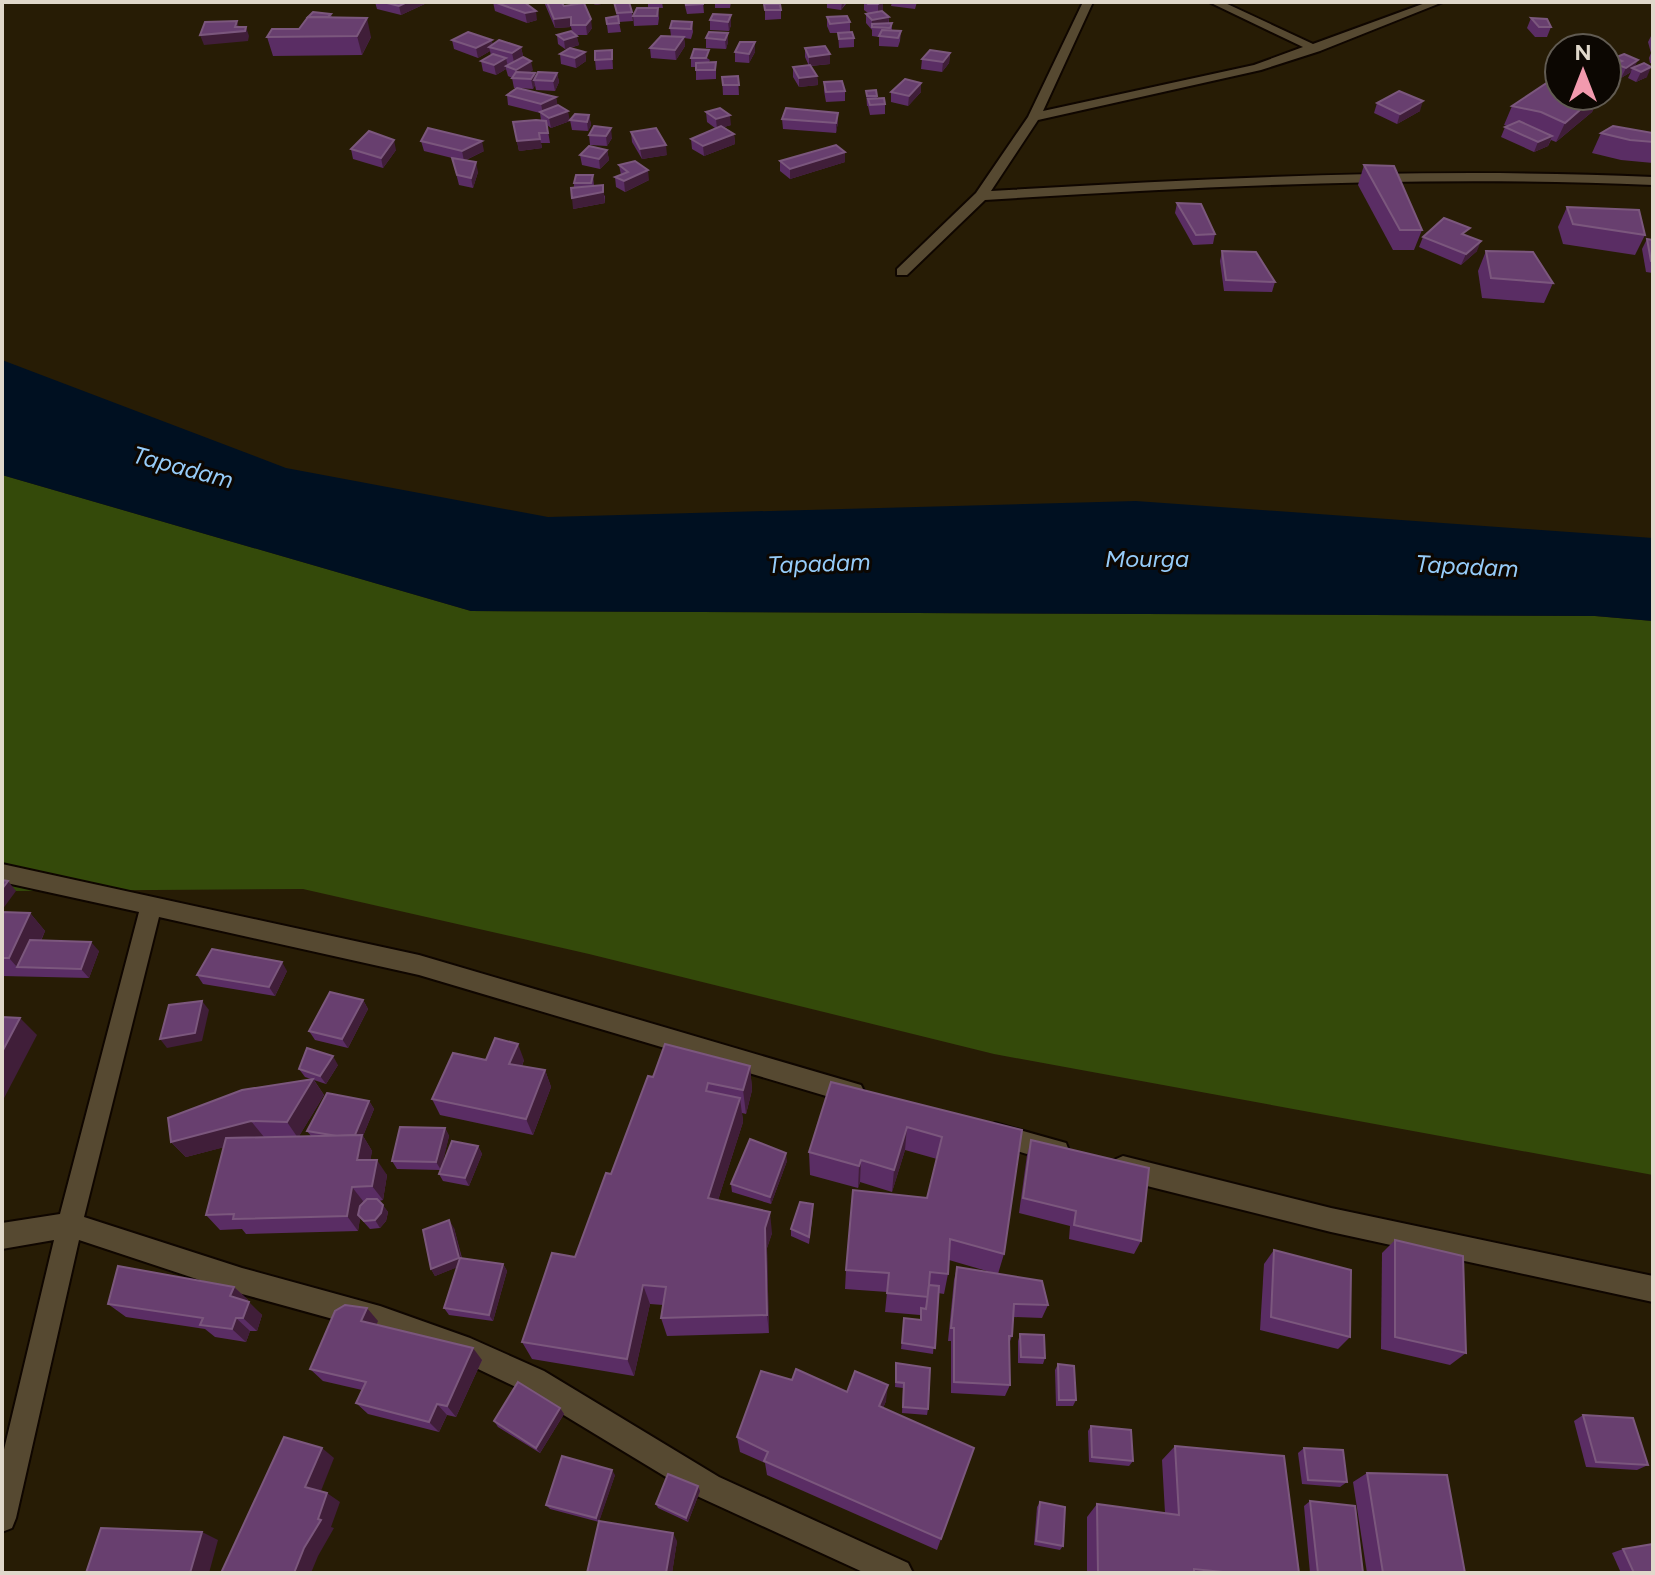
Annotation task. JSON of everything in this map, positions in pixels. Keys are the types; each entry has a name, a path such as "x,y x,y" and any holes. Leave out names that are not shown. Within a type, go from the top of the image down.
{"street":[{"path":"902,272 981,196 1034,117 1088,2"},
{"path":"1214,2 1316,49"},
{"path":"1034,117 1257,68 1438,2"},
{"path":"981,196 1176,183 1472,174 1653,181"},
{"path":"2,873 419,965 877,1100"},
{"path":"2,1518 70,1225 152,904"},
{"path":"965,1125 1091,1161 1331,1220 1653,1289"},
{"path":"2,1236 70,1225 242,1281 380,1319 461,1347 534,1381 709,1487 898,1573"}],"green space":[{"path":"2,475 471,611 1595,616 1653,621 1653,1175 994,1054 589,954 303,889 16,891 2,884"}],"water":[{"name":"Mourga","path":"2,360 286,468 548,517 1136,501 1653,538 1653,621 1595,616 471,611 2,475"}],"building":[{"path":"383,2 407,2 399,6"},
{"path":"494,2 524,2 536,11 525,13"},
{"path":"547,2 561,2 564,6 584,3 591,19 586,25 571,25 571,17 554,19"},
{"path":"614,2 629,2 632,12 617,13"},
{"path":"686,2 703,2 703,4 686,5"},
{"path":"764,4 780,4 781,10 765,10"},
{"path":"637,8 658,8 657,16 633,16"},
{"path":"882,11 889,17 872,20 866,14"},
{"path":"313,12 331,14 328,17 308,17"},
{"path":"713,14 731,15 728,22 710,20"},
{"path":"618,16 619,23 607,24 606,18"},
{"path":"847,16 850,22 830,24 827,17"},
{"path":"308,17 367,18 357,36 267,37 272,29 299,29"},
{"path":"1531,18 1547,19 1551,27 1539,27"},
{"path":"237,21 235,27 246,27 245,31 200,35 205,22"},
{"path":"672,21 692,22 691,29 670,28"},
{"path":"892,23 890,28 872,27 872,24"},
{"path":"882,30 901,31 898,38 879,36"},
{"path":"571,31 577,36 564,40 557,35"},
{"path":"468,32 492,40 476,48 452,40"},
{"path":"709,32 728,33 725,40 706,38"},
{"path":"852,32 854,38 839,39 838,33"},
{"path":"661,36 684,37 675,50 650,48"},
{"path":"499,40 521,47 512,53 489,47"},
{"path":"740,42 755,42 749,54 735,52"},
{"path":"825,46 830,54 809,57 805,48"},
{"path":"570,48 585,52 575,58 560,54"},
{"path":"694,49 709,50 706,58 691,58"},
{"path":"612,50 612,59 595,60 595,51"},
{"path":"930,50 950,53 943,62 922,59"},
{"path":"493,54 506,58 494,65 481,61"},
{"path":"1624,54 1638,60 1623,67"},
{"path":"523,57 531,61 516,70 506,66"},
{"path":"716,62 715,70 696,70 696,63"},
{"path":"1644,63 1651,67 1641,72 1632,68"},
{"path":"810,65 817,76 799,78 793,67"},
{"path":"516,72 535,73 531,79 512,78"},
{"path":"538,72 557,73 553,81 534,80"},
{"path":"738,76 739,85 723,85 722,77"},
{"path":"905,79 921,83 909,96 891,92"},
{"path":"842,81 845,91 826,92 824,82"},
{"path":"1543,85 1543,112 1578,112 1565,123 1541,112 1512,106"},
{"path":"517,88 556,97 541,104 507,95"},
{"path":"876,90 877,96 867,96 866,91"},
{"path":"1399,91 1423,101 1400,114 1377,103"},
{"path":"884,98 885,104 870,105 868,99"},
{"path":"558,105 568,111 549,118 540,112"},
{"path":"720,108 730,115 716,119 706,112"},
{"path":"786,108 838,113 836,123 782,119"},
{"path":"575,114 589,115 587,122 570,120"},
{"path":"546,121 548,133 539,133 540,139 517,141 513,122"},
{"path":"1519,121 1552,136 1538,142 1505,127"},
{"path":"594,126 611,128 606,136 589,135"},
{"path":"721,126 734,134 703,146 691,139"},
{"path":"1613,126 1653,133 1653,142 1601,133"},
{"path":"428,128 482,141 462,151 421,141"},
{"path":"656,128 666,145 640,149 631,132"},
{"path":"369,131 394,140 381,158 351,149"},
{"path":"836,145 845,152 790,169 780,161"},
{"path":"589,146 607,150 599,159 580,155"},
{"path":"452,158 476,162 471,178 457,175"},
{"path":"635,161 648,170 624,181 615,177 628,172 619,165"},
{"path":"1364,165 1394,166 1422,230 1400,230"},
{"path":"576,175 593,175 591,183 574,183"},
{"path":"603,185 603,192 572,198 571,188"},
{"path":"1177,203 1201,204 1215,234 1196,235"},
{"path":"1567,207 1639,210 1645,235 1573,224"},
{"path":"1444,218 1470,228 1462,234 1481,241 1466,254 1423,237"},
{"path":"1647,239 1653,240 1653,262 1651,261"},
{"path":"1222,251 1256,252 1275,282 1226,280"},
{"path":"1486,251 1533,252 1553,283 1491,278"},
{"path":"2,912 30,913 9,958 2,958"},
{"path":"30,940 91,942 81,969 17,967"},
{"path":"212,949 282,962 269,987 197,975"},
{"path":"330,992 363,1000 342,1039 309,1031"},
{"path":"202,1001 195,1033 160,1039 169,1005"},
{"path":"2,1017 20,1018 2,1052"},
{"path":"495,1038 518,1044 509,1064 545,1070 526,1119 432,1099 453,1053 486,1060"},
{"path":"665,1044 750,1066 743,1090 708,1083 706,1091 740,1098 708,1198 770,1212 765,1228 767,1315 661,1318 666,1287 643,1285 627,1359 522,1342 552,1253 575,1257 606,1173 611,1174 648,1076 653,1077"},
{"path":"307,1048 333,1056 320,1076 299,1069"},
{"path":"313,1079 287,1122 251,1121 171,1142 168,1118 242,1090"},
{"path":"831,1082 1022,1130 1004,1254 950,1239 948,1274 930,1272 928,1297 887,1293 889,1273 846,1270 853,1190 927,1198 942,1137 907,1127 894,1170 861,1160 859,1166 809,1152"},
{"path":"327,1093 369,1101 355,1135 337,1136 307,1131"},
{"path":"400,1127 445,1128 436,1162 392,1161"},
{"path":"362,1135 357,1160 377,1160 372,1186 352,1187 347,1216 233,1219 234,1214 206,1215 226,1138"},
{"path":"750,1139 786,1153 770,1197 731,1184"},
{"path":"1031,1140 1149,1168 1141,1241 1074,1225 1076,1211 1023,1198"},
{"path":"452,1141 478,1146 465,1178 439,1174"},
{"path":"367,1199 377,1199 383,1205 375,1220 364,1221 358,1215 360,1206"},
{"path":"800,1202 813,1204 809,1237 791,1229"},
{"path":"449,1220 459,1258 431,1269 423,1230"},
{"path":"1395,1240 1463,1256 1466,1353 1395,1337"},
{"path":"1274,1250 1351,1270 1350,1337 1271,1317"},
{"path":"460,1258 503,1264 489,1315 444,1308"},
{"path":"118,1266 234,1287 230,1296 249,1302 243,1318 236,1318 232,1329 200,1325 203,1318 108,1304"},
{"path":"957,1267 1042,1281 1048,1305 1014,1304 1012,1336 1009,1336 1010,1385 954,1382 954,1328 951,1328"},
{"path":"929,1285 939,1286 935,1348 902,1343 904,1318 921,1320 921,1308 926,1309"},
{"path":"345,1305 367,1308 361,1321 473,1348 447,1406 437,1404 429,1422 356,1403 366,1382 310,1369 335,1311"},
{"path":"1020,1334 1044,1335 1045,1358 1021,1357"},
{"path":"896,1363 930,1368 928,1409 903,1407 904,1383 896,1382"},
{"path":"1058,1364 1074,1366 1076,1400 1059,1400"},
{"path":"796,1369 847,1392 855,1371 888,1385 879,1406 974,1448 941,1539 764,1461 768,1452 737,1437 761,1371 792,1380"},
{"path":"518,1382 560,1408 536,1448 494,1421"},
{"path":"1583,1415 1633,1418 1648,1465 1596,1462"},
{"path":"1091,1426 1131,1430 1133,1461 1092,1457"},
{"path":"284,1437 322,1448 305,1487 327,1493 318,1519 321,1520 304,1548 294,1573 221,1573"},
{"path":"1175,1446 1284,1456 1299,1573 1233,1573 1194,1569 1194,1573 1098,1573 1097,1504 1179,1515"},
{"path":"1304,1448 1343,1450 1347,1482 1308,1480"},
{"path":"562,1456 612,1470 596,1518 546,1505"},
{"path":"1367,1473 1447,1475 1465,1573 1383,1573"},
{"path":"668,1474 698,1486 686,1518 656,1504"},
{"path":"1310,1501 1355,1506 1363,1573 1318,1573"},
{"path":"1040,1502 1065,1507 1063,1546 1036,1541"},
{"path":"599,1521 673,1533 666,1573 587,1573"},
{"path":"101,1528 202,1532 190,1573 86,1573"},
{"path":"1653,1544 1653,1573 1634,1573 1623,1549"}],"water label":[{"name":"Tapadam","path":"183,467"},
{"name":"Tapadam","path":"819,563"},
{"name":"Tapadam","path":"1467,566"}]}
